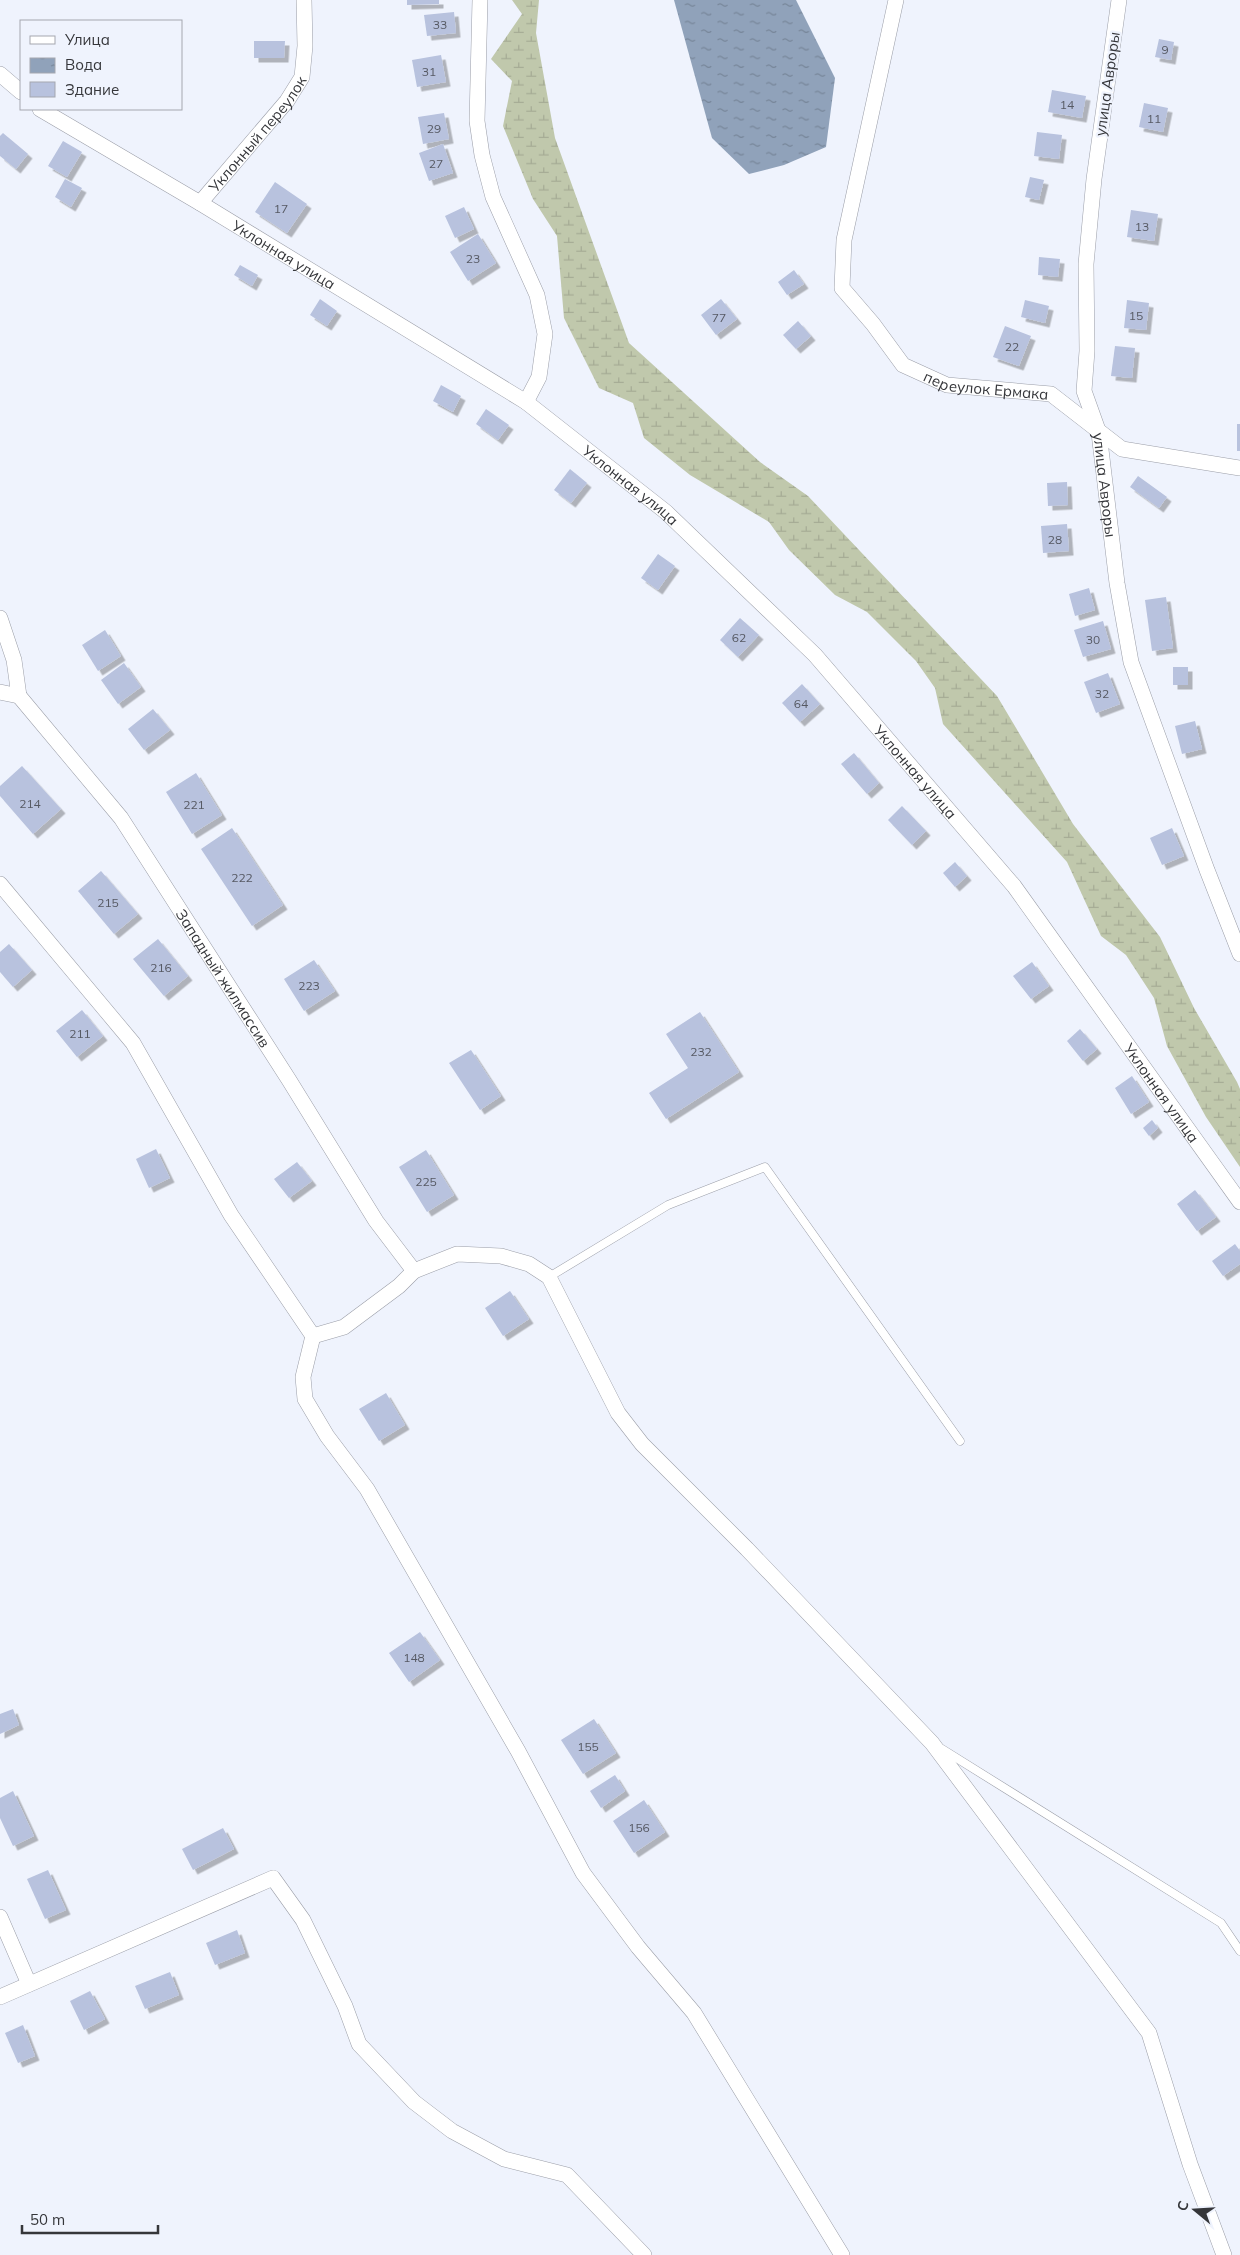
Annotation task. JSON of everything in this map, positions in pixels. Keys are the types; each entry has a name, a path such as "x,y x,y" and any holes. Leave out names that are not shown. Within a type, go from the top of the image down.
{"street":[{"name":"Уклонный переулок","path":"200,203 287,101 302,77 304,0"},
{"path":"480,0 477,121 482,155 493,197 537,294 544,334 539,376 526,402"},
{"name":"переулок Ермака","path":"896,0 844,240 842,288 873,324 903,365 947,385 1051,394 1122,449 1240,468"},
{"name":"улица Авроры","path":"1119,0 1094,179 1086,264 1087,351 1084,391 1099,433 1117,584 1131,662 1207,870 1240,954"},
{"path":"0,74 20,91"},
{"name":"Уклонная улица","path":"42,110 200,203 526,402 666,512 815,655 1014,886 1240,1202"},
{"path":"0,618 14,660 19,696 0,692"},
{"name":"Западный жилмассив","path":"19,696 121,818 289,1080 376,1221 414,1271"},
{"path":"0,884 132,1042 231,1215 313,1336 303,1377 305,1399 328,1436 367,1488 518,1751 583,1873 638,1947 694,2013 842,2255"},
{"path":"313,1336 344,1326 399,1286 414,1271 457,1254 501,1256 529,1264 549,1277 618,1413 642,1444 747,1549 932,1743 1149,2033 1190,2164 1224,2255"},
{"path":"0,1997 273,1878 303,1920 345,2006 359,2044 414,2102 452,2131 504,2158 567,2175 644,2255"},
{"path":"0,1917 29,1984"}],"lane":[{"path":"549,1277 668,1205 765,1167 960,1442"},
{"path":"932,1743 1221,1923 1240,1951"}],"green space":[{"path":"512,0 539,0 536,33 555,138 629,343 760,462 808,496 997,696 1073,824 1160,937 1194,1008 1237,1082 1240,1089 1240,1167 1206,1117 1167,1046 1154,998 1126,955 1101,936 1067,862 943,724 935,688 916,661 867,612 835,595 789,550 769,522 690,475 644,438 633,403 599,388 564,318 557,236 533,199 503,126 512,81 491,59 522,14"}],"water":[{"path":"674,0 796,0 835,78 826,147 784,165 749,174 712,138"}],"building":[{"path":"407,0 439,0 439,4 407,5"},
{"path":"454,12 456,33 427,36 424,15"},
{"path":"1159,39 1174,42 1171,60 1155,57"},
{"path":"254,41 285,41 284,58 254,58"},
{"path":"441,55 446,82 417,87 412,60"},
{"path":"1052,90 1086,96 1082,118 1048,112"},
{"path":"1144,103 1168,108 1163,132 1139,127"},
{"path":"444,113 449,139 423,144 418,117"},
{"path":"1037,132 1062,135 1059,159 1034,156"},
{"path":"3,133 28,154 16,169 0,156 0,136"},
{"path":"63,141 82,152 67,177 48,166"},
{"path":"443,144 453,173 429,181 419,153"},
{"path":"1030,177 1044,180 1039,200 1025,197"},
{"path":"65,179 82,188 71,207 55,197"},
{"path":"275,182 307,204 287,233 255,212"},
{"path":"464,207 474,229 455,238 445,216"},
{"path":"1131,210 1158,214 1154,241 1127,237"},
{"path":"478,234 496,263 468,281 450,252"},
{"path":"1039,257 1060,259 1058,277 1038,275"},
{"path":"240,265 258,275 252,286 234,275"},
{"path":"794,270 804,284 787,295 778,282"},
{"path":"320,299 337,311 327,326 310,315"},
{"path":"721,299 737,319 716,335 701,315"},
{"path":"1025,300 1049,306 1045,323 1021,317"},
{"path":"1127,300 1149,303 1146,330 1124,328"},
{"path":"798,321 811,336 796,349 783,335"},
{"path":"1005,326 1031,336 1019,366 993,357"},
{"path":"1115,346 1135,348 1132,378 1111,376"},
{"path":"441,385 461,396 453,412 433,401"},
{"path":"486,409 509,425 498,440 476,424"},
{"path":"1237,424 1240,424 1240,451 1237,451"},
{"path":"570,469 587,483 571,503 554,490"},
{"path":"1138,476 1167,497 1159,508 1130,487"},
{"path":"1067,482 1068,505 1048,506 1047,483"},
{"path":"1067,524 1069,551 1043,553 1041,526"},
{"path":"658,554 675,566 658,590 641,578"},
{"path":"1089,588 1095,610 1075,616 1069,594"},
{"path":"1166,597 1173,648 1152,651 1145,600"},
{"path":"740,618 759,635 738,657 720,640"},
{"path":"1103,621 1111,649 1083,657 1074,630"},
{"path":"105,630 121,656 98,671 82,645"},
{"path":"124,663 141,687 118,704 101,680"},
{"path":"1173,667 1188,667 1188,685 1173,685"},
{"path":"1108,673 1120,704 1096,713 1084,682"},
{"path":"802,684 820,704 800,722 782,703"},
{"path":"153,709 170,730 144,750 128,729"},
{"path":"1195,721 1202,749 1182,754 1175,726"},
{"path":"854,753 879,783 867,794 841,764"},
{"path":"22,766 61,809 33,834 0,796 0,786"},
{"path":"196,773 222,815 192,834 166,792"},
{"path":"902,806 926,831 912,845 888,820"},
{"path":"232,828 283,905 252,926 201,849"},
{"path":"1172,828 1184,856 1162,865 1150,838"},
{"path":"955,862 967,876 955,887 943,873"},
{"path":"101,871 138,914 114,934 78,891"},
{"path":"158,939 188,976 164,996 133,959"},
{"path":"9,944 32,970 13,987 0,972 0,952"},
{"path":"314,960 335,991 304,1011 284,979"},
{"path":"1032,962 1049,986 1031,999 1013,976"},
{"path":"82,1010 103,1036 77,1057 56,1031"},
{"path":"700,1012 739,1072 666,1119 649,1093 688,1068 666,1034"},
{"path":"1080,1029 1097,1049 1083,1061 1067,1041"},
{"path":"471,1050 501,1096 480,1110 449,1063"},
{"path":"1132,1076 1149,1102 1131,1114 1115,1088"},
{"path":"1152,1120 1158,1128 1149,1136 1143,1128"},
{"path":"156,1149 170,1178 149,1188 136,1159"},
{"path":"426,1150 454,1195 427,1212 399,1167"},
{"path":"297,1162 312,1181 289,1198 274,1179"},
{"path":"1195,1190 1216,1217 1197,1231 1177,1204"},
{"path":"1235,1244 1240,1251 1240,1264 1223,1276 1212,1261"},
{"path":"510,1291 529,1319 503,1336 485,1308"},
{"path":"386,1393 405,1425 379,1441 359,1409"},
{"path":"420,1632 440,1660 409,1682 389,1653"},
{"path":"13,1709 19,1725 0,1734 0,1714"},
{"path":"594,1719 616,1753 583,1774 561,1740"},
{"path":"615,1775 625,1791 601,1808 590,1791"},
{"path":"13,1791 34,1836 13,1846 0,1818 0,1798"},
{"path":"644,1800 665,1832 634,1853 613,1821"},
{"path":"223,1828 234,1849 193,1870 182,1849"},
{"path":"48,1870 66,1910 45,1919 27,1879"},
{"path":"237,1930 245,1953 215,1965 206,1943"},
{"path":"170,1972 179,1995 145,2009 135,1986"},
{"path":"90,1991 105,2019 84,2030 70,2001"},
{"path":"23,2025 35,2056 18,2063 5,2033"}]}
